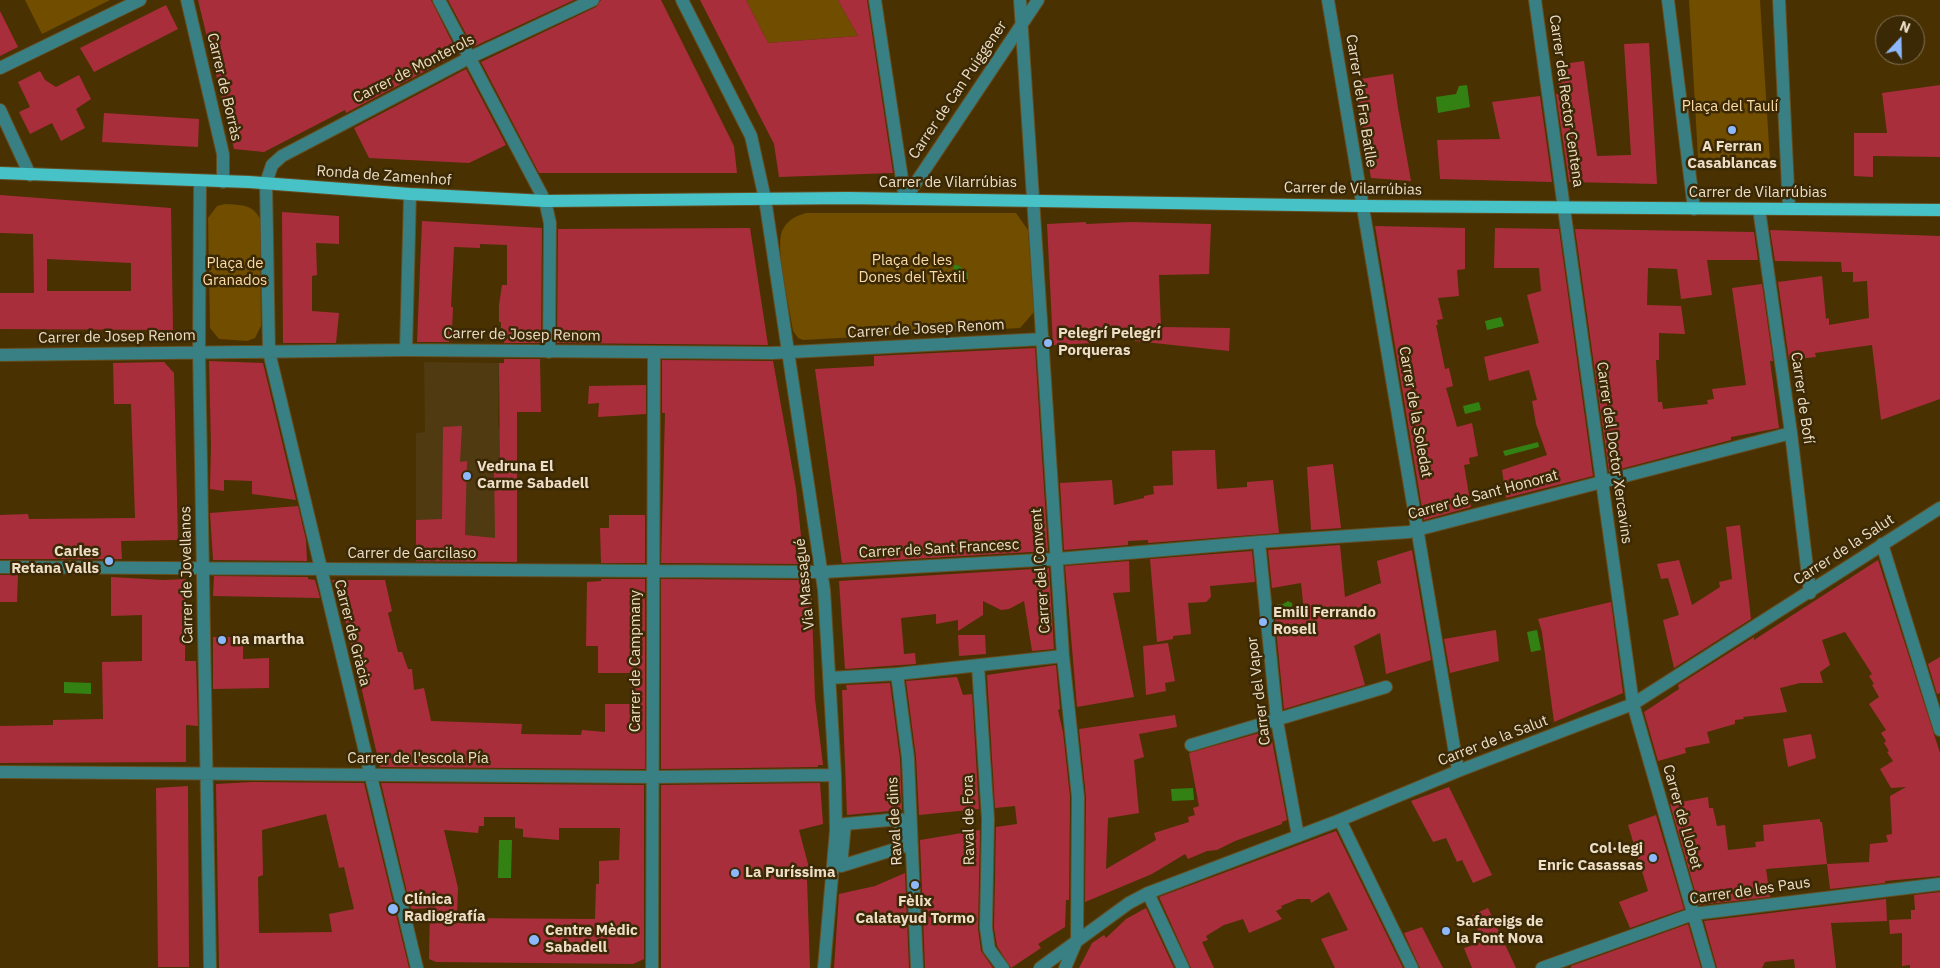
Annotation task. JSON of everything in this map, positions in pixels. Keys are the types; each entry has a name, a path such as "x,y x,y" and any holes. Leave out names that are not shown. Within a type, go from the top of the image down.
{"main road":[{"name":"Ronda de Zamenhof","path":"0,173 266,183 410,194 545,201 765,199"},
{"name":"Carrer de Vilarrúbias","path":"765,199 1033,200 1362,206 1940,210"}],"street":[{"path":"0,68 140,0"},
{"name":"Carrer de Borràs","path":"187,0 223,154 223,182"},
{"path":"439,0 545,201 550,224 549,352"},
{"name":"Carrer de Monterols","path":"266,183 272,165 282,156 469,58 593,0"},
{"name":"Via Massagué","path":"682,0 752,136 765,199 823,572 836,775 836,830 824,968"},
{"path":"875,0 905,199"},
{"name":"Carrer del Convent","path":"1020,0 1063,656 1078,797 1076,940"},
{"name":"Carrer de Can Puiggener","path":"905,199 1038,0"},
{"name":"Carrer del Fra Batlle","path":"1328,0 1362,206"},
{"name":"Carrer del Rector Centena","path":"1535,0 1565,207"},
{"path":"1668,0 1694,209"},
{"path":"1779,0 1789,209"},
{"path":"0,110 30,174"},
{"name":"Carrer de Jovellanos","path":"200,182 199,352 210,968"},
{"name":"Carrer de Gràcia","path":"266,183 269,352 417,968"},
{"path":"406,350 410,194"},
{"name":"Carrer de la Soledat","path":"1362,206 1419,530 1458,771"},
{"name":"Carrer del Doctor Xercavins","path":"1565,207 1633,704"},
{"name":"Carrer de Bofí","path":"1759,209 1791,433 1810,593"},
{"name":"Carrer de Josep Renom","path":"0,355 406,350 654,354 789,353 1043,339"},
{"name":"Carrer de Campmany","path":"652,968 654,354"},
{"name":"Carrer de Sant Honorat","path":"1057,559 1419,530 1791,433"},
{"name":"Carrer de la Salut","path":"1040,968 1129,903 1148,893 1340,820 1458,771 1633,704 1810,593 1882,544 1940,508"},
{"name":"Carrer del Vapor","path":"1259,542 1277,720 1298,836"},
{"path":"1882,544 1940,730"},
{"name":"Carrer de Sant Francesc","path":"823,572 1057,559"},
{"name":"Carrer de Garcilaso","path":"0,567 823,572"},
{"path":"829,678 897,674 1063,656"},
{"name":"Raval de Fora","path":"978,666 988,819 986,928 989,949 1003,968"},
{"name":"Raval de dins","path":"897,674 908,758 917,968"},
{"path":"1191,745 1386,687"},
{"name":"Carrer de Llobet","path":"1633,704 1709,968"},
{"name":"Carrer de l'escola Pía","path":"0,772 653,777 836,775"},
{"path":"900,819 902,847 841,866 845,824 900,819"},
{"path":"1340,820 1412,968"},
{"name":"Carrer de les Paus","path":"1542,968 1692,911 1940,884"},
{"path":"1148,893 1183,968"},
{"path":"1065,968 1076,940"}],"shaded area":[{"path":"1467,85 1470,107 1438,113 1436,97 1456,94 1459,86"},
{"path":"954,265 958,265 968,273 968,279 958,284 951,283"},
{"path":"1501,317 1504,326 1487,330 1485,321"},
{"name":"Vedruna El Carme Sabadell","path":"424,362 499,363 498,427 517,426 517,562 416,562 416,433 425,432"},
{"path":"1479,402 1481,410 1465,414 1463,406"},
{"path":"1538,442 1539,447 1505,456 1503,451"},
{"path":"1288,601 1292,603 1293,612 1279,614 1275,611 1277,604 1283,604"},
{"path":"1537,630 1541,650 1531,652 1527,632"},
{"path":"64,682 91,683 91,694 64,693"},
{"path":"1193,788 1194,800 1172,801 1171,789"},
{"path":"499,840 512,840 511,878 498,878"}],"green space":[{"path":"25,0 110,0 42,34"},
{"path":"746,0 838,0 858,36 768,43"},
{"name":"Plaça del Taulí","path":"1689,0 1760,0 1770,161 1698,158"},
{"name":"Plaça de Granados","path":"225,204 246,206 254,210 260,219 261,326 255,338 247,341 219,339 210,328 208,218 217,206"},
{"name":"Plaça de les Dones del Tèxtil","path":"806,213 1016,213 1028,230 1034,312 1020,328 803,340 798,338 793,331 786,295 780,239 782,231 789,221"}],"building":[{"path":"198,0 431,0 458,54 346,113 345,110 264,152 234,149"},
{"path":"448,0 574,0 473,47"},
{"path":"601,0 661,0 734,146 737,173 539,173 481,62 596,7"},
{"path":"700,0 746,0 768,43 858,36 838,0 867,0 893,173 779,177 774,144"},
{"path":"166,5 178,29 94,72 80,48"},
{"path":"0,11 18,47 0,56"},
{"path":"1649,43 1657,184 1569,182 1556,94 1559,94 1556,65 1584,61 1597,156 1631,155 1624,44"},
{"path":"466,69 506,145 469,163 369,158 354,128"},
{"path":"40,71 45,80 56,87 79,75 91,99 76,109 85,128 61,141 52,123 30,134 19,112 30,107 18,82"},
{"path":"1393,74 1411,181 1371,178 1354,80"},
{"path":"1940,85 1940,157 1873,156 1873,177 1854,176 1854,133 1887,133 1882,93"},
{"path":"1540,96 1552,182 1440,179 1437,140 1500,139 1492,102"},
{"path":"104,113 199,119 198,147 102,142"},
{"path":"0,195 171,208 173,330 0,329 0,293 34,293 33,234 0,233","holes":["47,259 131,263 131,291 47,291"]},
{"path":"282,212 339,216 339,244 316,243 317,275 312,276 312,311 339,313 336,343 283,343"},
{"path":"422,221 542,228 541,343 504,343 503,328 501,328 501,322 499,322 499,305 502,285 507,285 507,245 480,244 480,248 454,247 451,307 453,307 452,330 450,330 449,342 417,342"},
{"path":"1086,222 1086,224 1130,222 1211,224 1209,274 1159,275 1161,327 1230,328 1229,351 1135,341 1135,330 1095,329 1094,343 1053,345 1047,224"},
{"path":"1375,226 1465,228 1465,269 1457,270 1459,296 1438,298 1443,319 1437,320 1438,325 1436,325 1445,369 1449,368 1453,386 1446,388 1457,427 1472,423 1478,456 1469,458 1470,464 1464,465 1471,507 1424,520"},
{"path":"750,228 768,345 557,343 558,229"},
{"path":"1495,228 1559,229 1593,476 1506,498 1502,470 1547,455 1536,424 1532,401 1537,400 1529,370 1489,381 1484,357 1539,343 1527,295 1541,291 1539,268 1494,268"},
{"path":"1575,229 1754,232 1758,260 1707,260 1712,295 1681,299 1677,269 1648,268 1647,305 1681,306 1685,334 1659,333 1659,360 1656,360 1658,402 1662,402 1663,409 1708,404 1707,400 1714,399 1712,389 1746,385 1732,288 1762,284 1773,361 1770,361 1779,428 1731,437 1731,440 1609,472"},
{"path":"1770,230 1940,236 1940,399 1881,420 1872,345 1815,353 1816,357 1789,360 1778,282 1822,276 1826,319 1829,318 1829,325 1869,318 1867,281 1853,282 1853,272 1842,272 1841,262 1775,261"},
{"path":"1035,348 1048,551 842,563 815,369 874,366 874,356"},
{"path":"504,359 540,359 541,412 517,412 517,562 416,561 416,520 442,519 443,427 462,426 460,462 467,461 465,535 495,538 494,463 500,463 499,363 504,363"},
{"path":"662,360 773,361 796,489 804,564 661,563 665,413 662,413"},
{"path":"209,361 263,363 296,500 252,494 252,481 224,480 224,491 210,489"},
{"path":"164,362 174,373 178,540 121,541 122,559 0,559 0,515 28,514 29,519 135,518 131,404 114,404 113,363"},
{"path":"646,385 646,414 598,417 599,403 588,404 589,386"},
{"path":"1215,450 1217,489 1247,487 1247,482 1273,480 1279,533 1148,543 1148,540 1128,541 1128,545 1064,550 1060,483 1112,480 1114,505 1154,494 1153,486 1173,485 1172,451"},
{"path":"1333,464 1341,528 1311,530 1307,467"},
{"path":"298,506 306,540 307,561 213,560 210,513"},
{"path":"609,515 645,515 645,563 601,563 600,528 609,528"},
{"path":"1740,525 1751,619 1674,668 1663,620 1679,615 1668,578 1661,579 1657,564 1679,560 1692,605 1720,587 1719,582 1732,579 1726,527"},
{"path":"1340,545 1345,597 1381,583 1377,561 1412,550 1431,660 1386,674 1380,633 1354,646 1365,685 1284,709 1275,619 1304,612 1301,583 1272,588 1268,550"},
{"path":"1252,551 1255,582 1210,586 1211,597 1206,602 1188,603 1191,634 1173,636 1173,639 1157,642 1150,559"},
{"path":"1878,560 1940,753 1940,876 1830,889 1827,864 1869,862 1870,844 1888,842 1886,835 1892,834 1890,796 1906,787 1891,788 1880,769 1893,761 1887,752 1889,751 1884,743 1886,741 1881,733 1886,730 1869,704 1879,697 1869,676 1872,674 1845,632 1822,640 1830,665 1820,672 1823,683 1800,683 1780,688 1787,712 1743,717 1744,719 1735,720 1735,724 1707,732 1710,743 1685,748 1686,753 1658,761 1644,712 1679,689 1678,685 1754,637 1754,640"},
{"path":"1129,561 1130,592 1113,593 1134,697 1077,707 1065,566"},
{"path":"1049,568 1054,649 1032,651 1024,601 1009,609 1001,610 983,601 983,615 958,631 958,620 936,624 936,614 901,618 904,654 915,653 916,664 845,669 839,581"},
{"path":"0,575 18,575 17,602 0,602"},
{"path":"214,576 308,577 308,579 315,580 320,598 213,596"},
{"path":"111,577 163,580 186,579 185,661 196,661 198,726 186,725 186,762 0,763 0,726 53,725 53,720 103,719 102,662 142,661 142,615 111,616"},
{"path":"601,579 645,579 645,769 380,767 346,623 332,580 385,580 392,611 388,613 398,652 402,652 408,669 412,669 414,690 424,688 431,721 522,724 521,734 581,735 582,730 605,732 605,704 631,704 631,673 598,673 598,646 586,646 587,582 601,581"},
{"path":"661,579 811,580 815,699 823,765 818,765 818,767 661,769"},
{"path":"1611,602 1623,693 1554,722 1542,632 1538,619"},
{"path":"1496,630 1499,661 1450,673 1444,639"},
{"path":"958,635 985,635 986,654 959,656"},
{"path":"213,637 243,637 243,659 269,658 269,688 213,689"},
{"path":"1168,643 1175,681 1165,683 1166,691 1146,695 1143,646"},
{"path":"1940,657 1940,693 1937,694 1928,664"},
{"path":"1056,665 1060,709 1058,710 1063,732 1070,797 1069,900 1066,900 1065,927 1038,944 1041,948 1011,968 997,946 994,928 996,827 1017,824 1015,806 995,808 987,675"},
{"path":"957,677 963,695 972,694 979,809 919,815 916,757 906,681"},
{"path":"890,683 900,759 902,810 847,815 842,690 847,690 846,685"},
{"path":"1175,715 1177,727 1139,734 1144,757 1134,760 1139,813 1108,818 1106,869 1156,840 1154,833 1189,822 1188,817 1195,815 1193,808 1199,806 1189,753 1270,730 1287,820 1282,822 1282,824 1235,841 1217,850 1207,851 1188,859 1185,854 1152,874 1085,902 1086,797 1079,729"},
{"path":"1811,734 1816,758 1788,767 1783,739"},
{"path":"252,782 364,783 409,968 219,968 216,784","holes":["326,814 339,868 344,867 354,909 329,914 332,932 259,933 258,877 263,875 262,830"]},
{"path":"381,783 644,785 644,959 633,964 436,962 429,959 430,908 411,909","holes":["484,817 515,817 515,828 523,829 523,837 559,840 559,828 620,828 619,860 599,861 599,884 596,884 595,919 457,918 458,888 444,830 478,833 479,826 484,826"]},
{"path":"820,783 823,824 799,830 812,879 807,879 810,968 661,968 661,785"},
{"path":"188,786 189,967 158,967 156,788"},
{"path":"1449,787 1492,875 1473,883 1462,860 1457,862 1446,838 1433,842 1411,801"},
{"path":"1708,797 1709,808 1713,808 1717,826 1725,825 1728,850 1756,847 1755,842 1764,841 1763,825 1820,819 1820,822 1822,822 1827,864 1766,869 1770,897 1699,905 1670,804"},
{"name":"Col·legi Enric Casassas","path":"1656,815 1684,909 1630,928 1619,902 1648,891 1628,825"},
{"path":"980,830 978,929 981,951 993,968 925,968 920,840"},
{"path":"1336,831 1403,968 1335,968 1321,939 1348,930 1329,892 1311,903 1310,899 1298,899 1281,906 1282,908 1276,911 1282,919 1249,933 1243,919 1224,925 1206,936 1208,940 1202,942 1214,968 1191,968 1159,897"},
{"path":"905,873 909,968 834,968 839,894 875,886"},
{"path":"1940,892 1940,968 1910,968 1910,965 1902,966 1902,933 1890,934 1889,920 1911,919 1911,910 1915,910 1914,895"},
{"path":"1886,899 1887,921 1831,923 1836,968 1795,968 1794,959 1765,962 1762,968 1717,968 1704,921"},
{"path":"1146,908 1174,968 1079,968 1092,943 1104,935 1106,938 1126,919"},
{"path":"1488,908 1516,968 1472,968 1464,948 1482,942 1472,915"},
{"path":"1688,924 1701,968 1571,968 1571,966"},
{"path":"1422,927 1443,968 1420,968 1404,933"}],"place":[{"name":"A Ferran Casablancas","path":"1732,130"},
{"name":"Pelegrí Pelegrí Porqueras","path":"1048,343"},
{"name":"Vedruna El Carme Sabadell","path":"467,476"},
{"name":"Carles Retana Valls","path":"109,561"},
{"name":"Emili Ferrando Rosell","path":"1263,622"},
{"name":"na martha","path":"222,640"},
{"name":"Col·legi Enric Casassas","path":"1653,858"},
{"name":"La Puríssima","path":"735,873"},
{"name":"Fèlix Calatayud Tormo","path":"915,885"},
{"name":"Clínica Radiografía","path":"393,909"},
{"name":"Safareigs de la Font Nova","path":"1446,931"},
{"name":"Centre Mèdic Sabadell","path":"534,940"}]}
